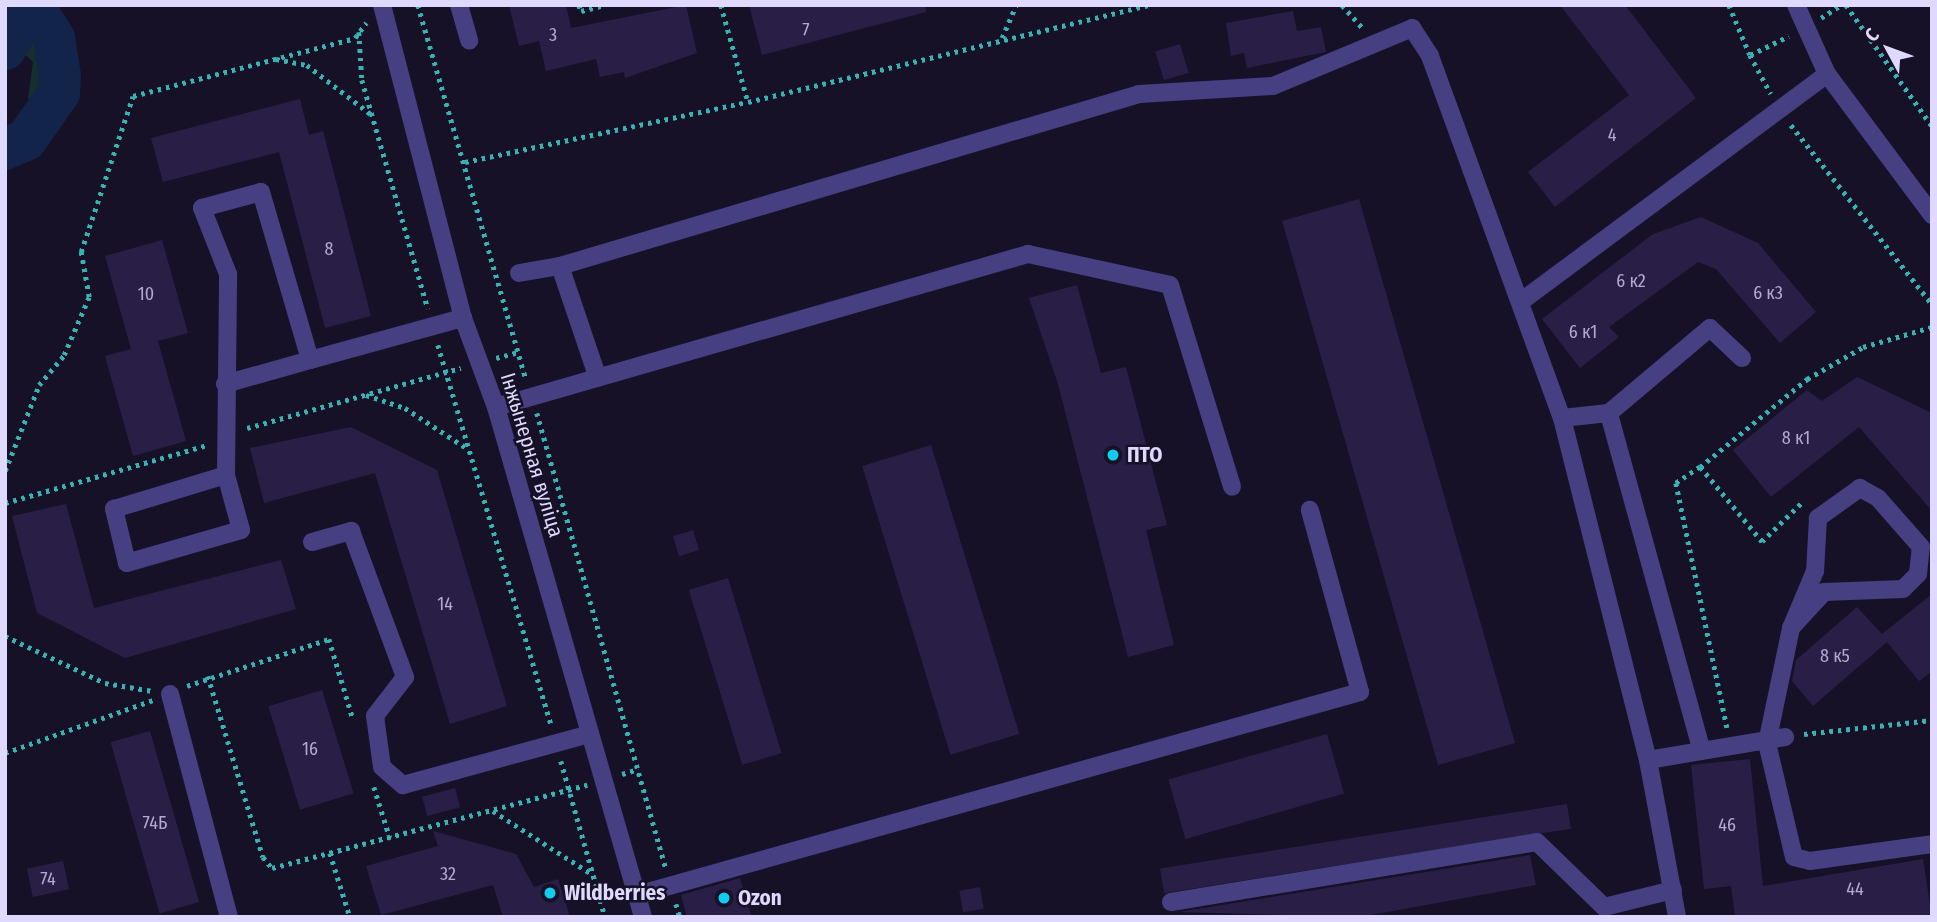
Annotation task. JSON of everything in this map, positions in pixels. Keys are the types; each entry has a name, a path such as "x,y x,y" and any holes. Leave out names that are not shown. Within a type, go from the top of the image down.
{"street":[{"path":"459,5 469,41"},
{"path":"1796,5 1827,74 1932,215"},
{"name":"Інжынерная вуліца","path":"377,10 463,318 496,407 643,917"},
{"path":"519,272 560,267 1139,94 1273,86 1374,47 1412,28 1430,56 1523,300 1562,418 1648,760 1677,917"},
{"path":"1523,300 1827,74"},
{"path":"226,475 114,509 127,563 241,530 226,475 228,274 202,208 261,192 310,360"},
{"path":"496,407 1028,254 1170,285 1232,487"},
{"path":"560,267 598,378"},
{"path":"225,384 463,318"},
{"path":"1562,418 1609,413 1710,328 1742,358"},
{"path":"1609,413 1701,748"},
{"path":"1791,628 1824,592 1903,589 1918,574 1922,547 1878,498 1860,488 1818,517 1815,571 1791,628 1767,743 1794,857 1810,862 1932,844"},
{"path":"637,895 1360,692 1310,510"},
{"path":"312,542 351,531 405,677 375,716 382,767 404,785 556,746 590,734"},
{"path":"170,694 229,917"},
{"path":"1648,760 1730,742 1767,743 1785,737"},
{"path":"1171,902 1537,842 1604,906 1673,890"}],"path":[{"path":"418,5 680,917"},
{"path":"579,5 580,11 605,5"},
{"path":"721,5 748,102"},
{"path":"1002,38 1016,5"},
{"path":"1104,5 1106,15"},
{"path":"465,162 748,102 1002,38 1148,5"},
{"path":"1342,5 1374,47"},
{"path":"1729,5 1750,55 1779,110 1932,304"},
{"path":"1750,55 1844,5 1932,126"},
{"path":"5,471 39,386 64,355 89,297 81,252 133,96 275,59 359,33 377,10"},
{"path":"359,33 372,115 605,917"},
{"path":"275,59 307,65 372,115"},
{"path":"1730,742 1676,483 1700,467 1807,379 1863,347 1932,327"},
{"path":"5,503 198,450 225,434 519,352"},
{"path":"365,395 405,408 469,450"},
{"path":"1700,467 1762,541 1816,499"},
{"path":"5,636 105,683 170,694"},
{"path":"5,753 170,694 208,676 329,639 357,732"},
{"path":"208,676 263,857 272,868 492,811 638,769"},
{"path":"1785,737 1932,720"},
{"path":"370,772 390,838"},
{"path":"492,811 593,875"},
{"path":"330,853 350,917"}],"green space":[{"path":"42,16 61,33 66,57 42,102 34,103 28,98 33,62 15,45 5,45 5,23"}],"building":[{"path":"509,5 566,5 571,28 686,5 697,53 625,78 624,72 600,77 596,59 546,71 539,41 519,46"},
{"path":"749,5 925,5 926,12 762,55"},
{"path":"1560,5 1625,5 1696,98 1555,207 1528,172 1629,95"},
{"path":"1293,11 1297,31 1321,27 1326,52 1247,68 1244,53 1231,56 1226,23"},
{"path":"1180,44 1189,73 1164,80 1155,52"},
{"path":"300,99 309,135 323,131 371,316 325,328 279,152 163,182 151,138"},
{"path":"1359,199 1515,743 1438,765 1282,221"},
{"path":"1701,217 1758,243 1816,312 1780,343 1716,269 1698,262 1609,327 1619,337 1580,368 1542,319 1653,234"},
{"path":"162,240 188,333 158,341 186,441 133,456 105,356 131,349 105,256"},
{"path":"1077,285 1101,373 1126,367 1167,525 1146,530 1174,645 1128,657 1058,384 1029,298"},
{"path":"1857,377 1932,413 1932,511 1859,427 1771,497 1733,450 1807,390 1822,401"},
{"path":"351,427 437,470 507,706 450,724 375,473 264,503 250,448"},
{"path":"931,445 1019,734 950,755 862,466"},
{"path":"66,504 94,608 281,560 296,609 125,658 37,613 12,516"},
{"path":"693,530 699,550 679,556 673,536"},
{"path":"728,578 782,753 742,765 689,590"},
{"path":"1932,594 1932,671 1919,681 1887,642 1813,706 1792,681 1796,660 1857,607 1882,634"},
{"path":"322,690 354,793 300,810 268,706"},
{"path":"150,731 199,902 160,913 111,742"},
{"path":"1327,734 1344,794 1185,839 1168,779"},
{"path":"1750,759 1763,886 1923,859 1932,917 1735,917 1731,886 1704,889 1691,765"},
{"path":"455,788 460,807 427,816 422,797"},
{"path":"1567,804 1571,829 1164,893 1160,868"},
{"path":"433,831 516,854 534,887 558,879 570,917 503,917 493,885 381,915 366,866 438,846"},
{"path":"1530,855 1536,885 1360,917 1179,912"},
{"path":"63,861 69,889 33,897 27,869"},
{"path":"740,878 752,917 687,917 681,895"},
{"path":"980,887 984,909 963,912 959,891"}],"waterway":[{"path":"5,49 25,16 41,18 54,38 60,76 59,93 26,140 5,149"}],"place":[{"name":"ПТО","path":"1113,455"},
{"name":"Wildberries","path":"550,893"},
{"name":"Ozon","path":"724,898"}]}
